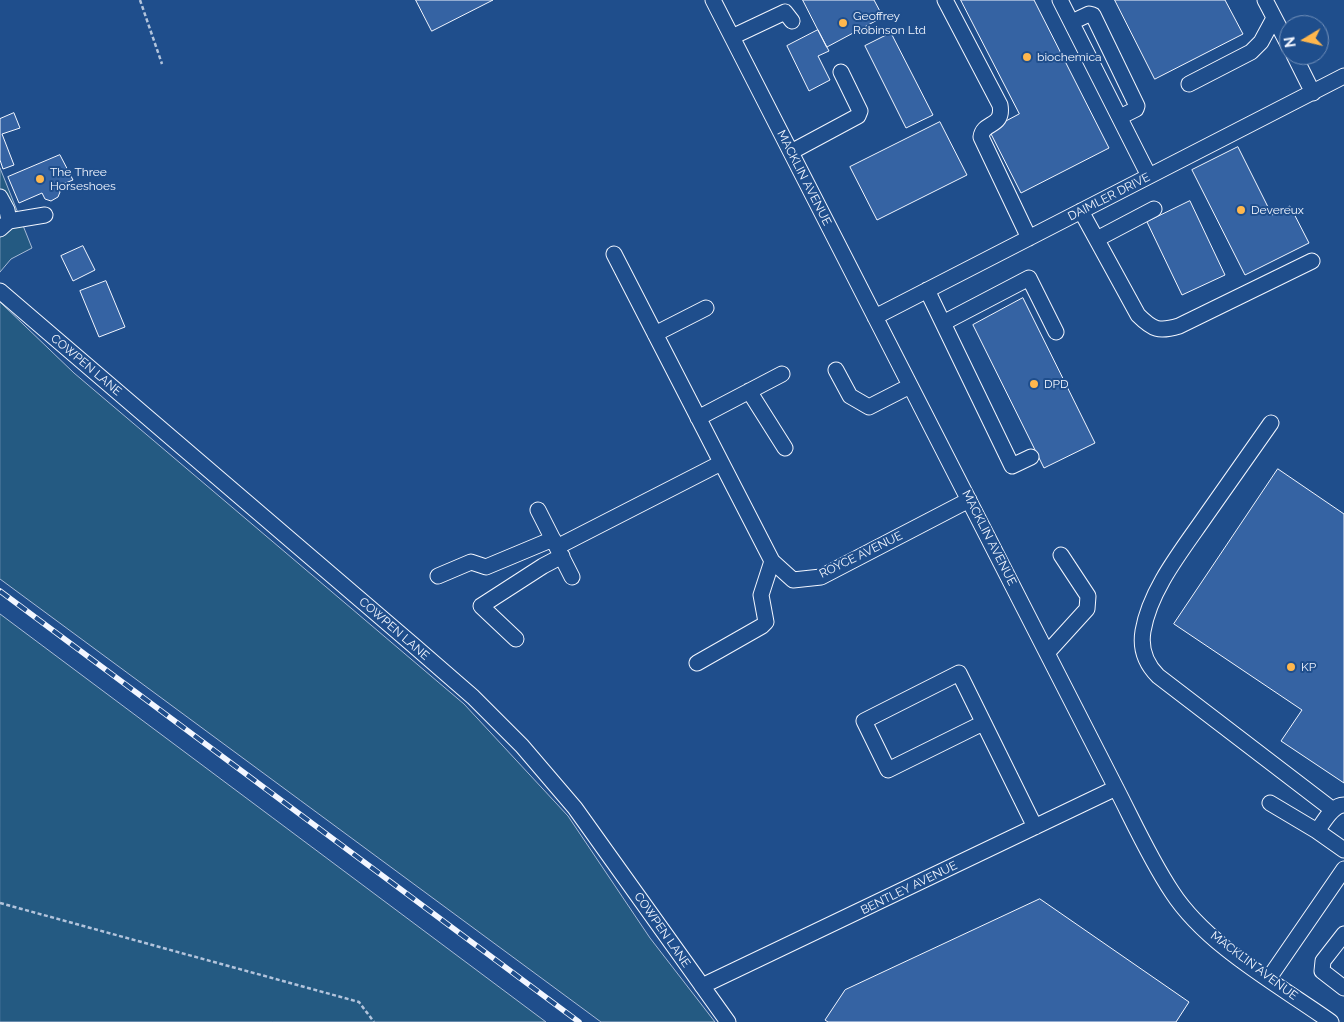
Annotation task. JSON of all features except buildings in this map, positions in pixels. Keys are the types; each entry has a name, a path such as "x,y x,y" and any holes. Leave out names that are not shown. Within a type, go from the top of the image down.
{"street":[{"name":"MACKLIN AVENUE","path":"713,0 1116,788 1172,893 1189,914 1221,944 1330,1022"},
{"path":"945,0 1000,105 1001,115 999,120 983,131 980,138 1029,238"},
{"path":"1060,0 1150,176"},
{"path":"1265,0 1279,27"},
{"path":"732,37 785,12 792,21"},
{"path":"1072,22 1089,14 1092,15 1137,106 1136,109 1120,117"},
{"path":"1189,84 1251,52 1261,42 1274,18"},
{"path":"1299,65 1313,93"},
{"path":"791,152 858,116 860,111 841,72"},
{"name":"DAIMLER DRIVE","path":"875,317 1344,76"},
{"path":"0,197 7,210 4,225 45,214"},
{"path":"1097,239 1154,209"},
{"path":"1081,211 1138,315 1148,325 1163,331 1179,326 1312,261"},
{"name":"ROYCE AVENUE","path":"614,254 772,562 794,580 821,577 969,500"},
{"path":"942,323 1029,278 1056,332"},
{"path":"927,290 1012,466 1031,456"},
{"name":"COWPEN LANE","path":"0,292 480,704 522,746 575,808 728,1022"},
{"path":"656,334 706,308"},
{"path":"836,370 850,396 869,407 910,386"},
{"path":"698,418 782,374"},
{"path":"749,391 785,448"},
{"path":"1271,423 1186,544 1157,593 1143,633 1143,652 1149,667 1158,676 1338,808 1317,831"},
{"path":"438,576 471,562 486,567 557,547 721,463"},
{"path":"538,510 572,577"},
{"path":"516,639 481,606 543,566 557,547"},
{"path":"1047,653 1087,609 1088,596 1061,555"},
{"path":"696,663 766,622 762,595 772,562"},
{"path":"982,723 888,770 864,721 959,673 982,723 1035,827"},
{"name":"BENTLEY AVENUE","path":"702,986 1116,788"},
{"path":"1270,803 1317,831 1344,850"},
{"path":"1269,978 1344,869"},
{"path":"1343,986 1322,971 1323,961 1344,934"}],"path":[{"path":"140,0 162,64"},
{"path":"0,903 359,1002 374,1022"}],"shaded area":[{"path":"0,168 32,248 11,259 0,272"},
{"path":"0,302 74,373 464,704 568,816 650,938 715,1022 601,1022 0,579"},
{"path":"0,614 546,1022 0,1022"}],"railway":[{"path":"0,591 579,1022"}],"place":[{"name":"Geoffrey Robinson Ltd","path":"843,23"},
{"name":"biochemica","path":"1027,57"},
{"name":"The Three Horseshoes","path":"40,179"},
{"name":"Devereux","path":"1241,210"},
{"name":"DPD","path":"1034,384"},
{"name":"KP","path":"1291,667"}]}
